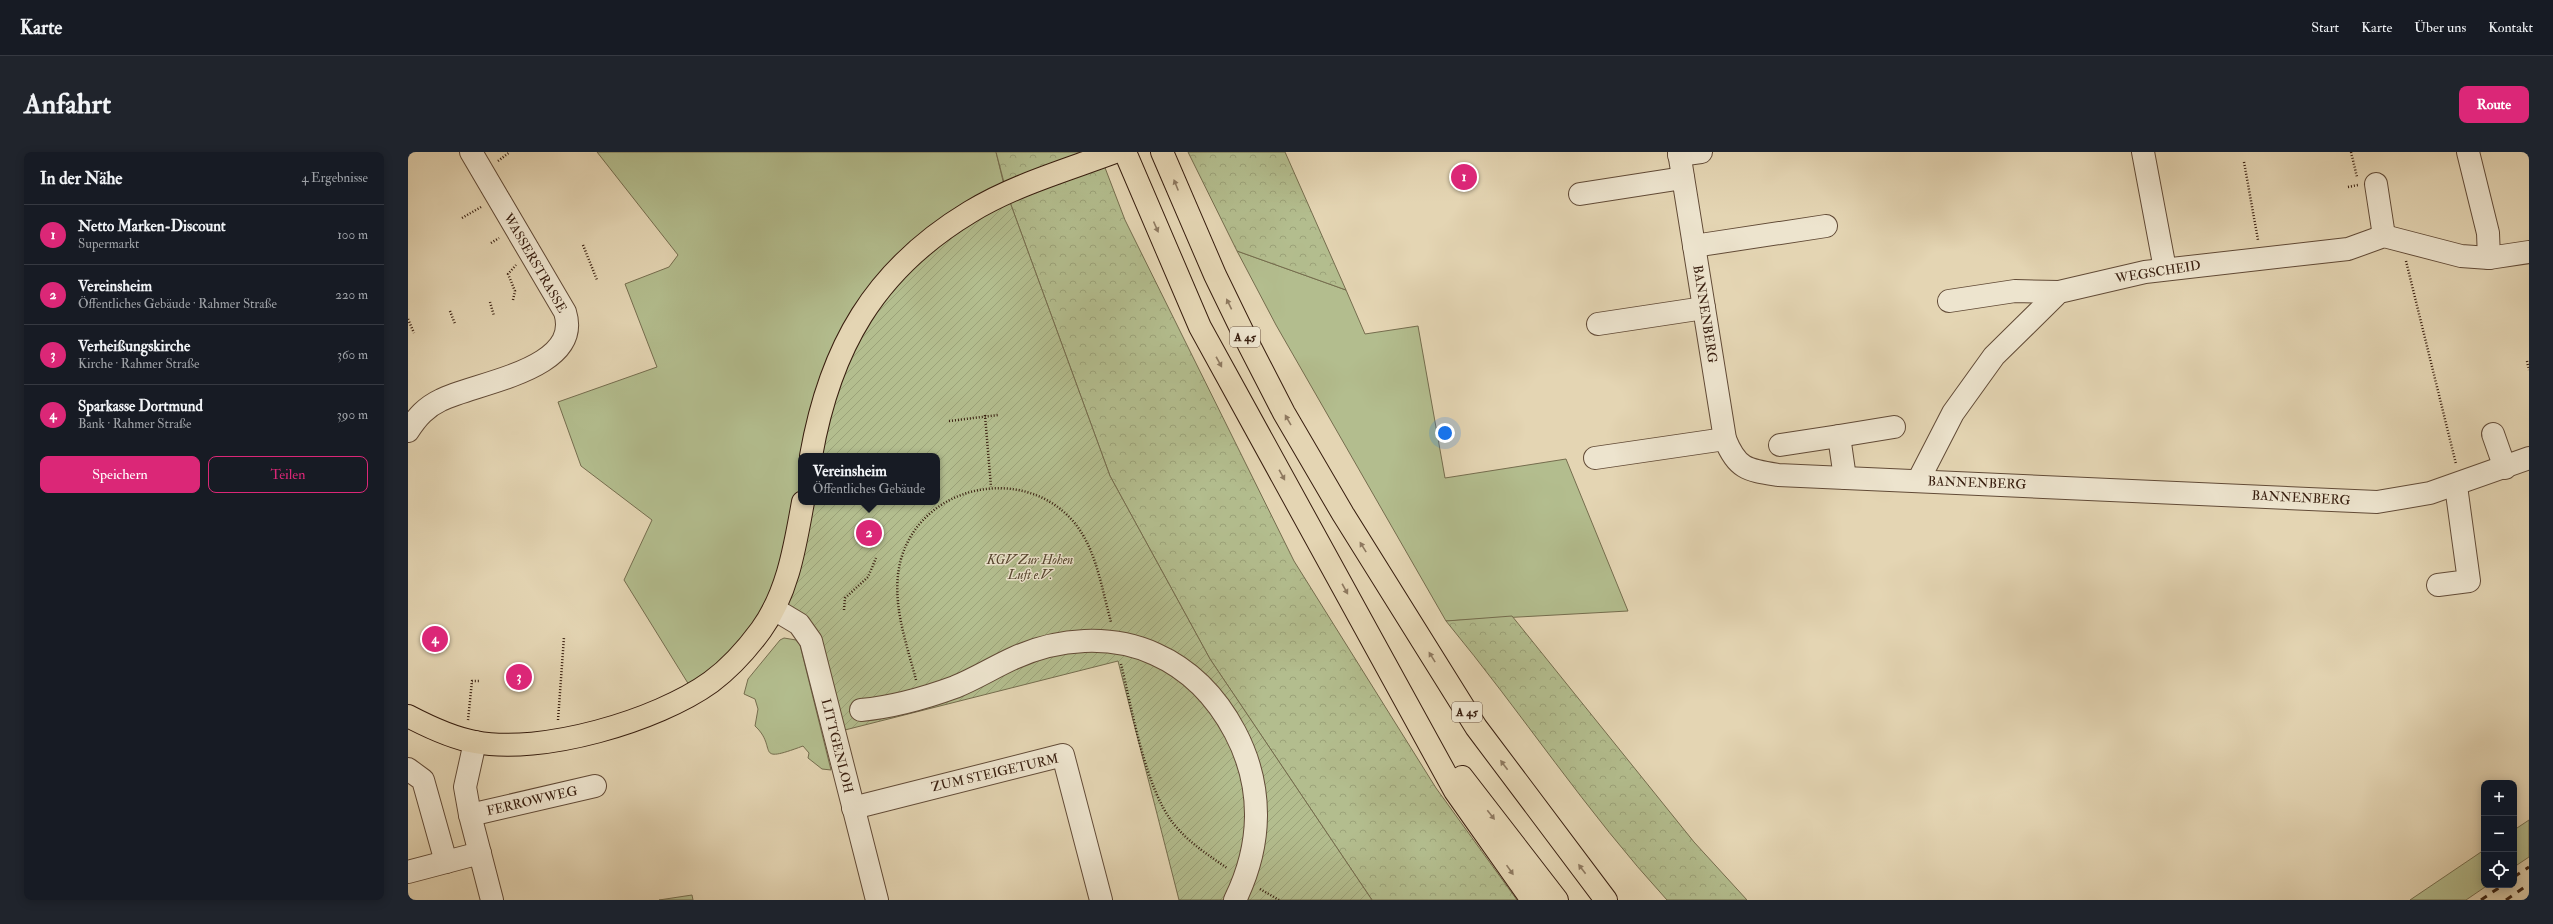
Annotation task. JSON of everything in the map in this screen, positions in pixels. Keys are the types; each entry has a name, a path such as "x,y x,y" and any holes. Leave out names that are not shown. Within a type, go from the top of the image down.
{"main road":[{"path":"812,453 824,393 840,352 856,324 882,287 910,256 939,233 971,211 1022,188 1115,152"},
{"name":"A 45","path":"1125,152 1200,328 1416,718 1558,900"},
{"name":"A 45","path":"1162,152 1209,262 1248,345 1284,413 1339,507 1476,727 1606,900"},
{"path":"408,716 438,730 475,742 518,746 561,741 668,706 694,693 731,665 762,629 774,608 788,572 802,505"},
{"path":"1416,718 1455,791 1532,900"}],"street":[{"name":"WASSERSTRASSE","path":"408,431 417,418 442,399 539,365 554,354 564,341 567,320 564,312 471,152"},
{"path":"1679,154 1701,152"},
{"path":"2143,152 2165,269"},
{"path":"2468,152 2488,234 2489,258"},
{"name":"BANNENBERG","path":"1679,154 1725,439 1733,458 1744,466 1757,472 1844,478 2377,502 2396,501 2458,485 2529,458"},
{"path":"1580,194 1683,178"},
{"path":"2367,184 2393,238 2461,256 2489,258 2529,252"},
{"path":"1694,246 1826,226"},
{"name":"WEGSCHEID","path":"1949,301 2015,291 2059,292 2145,272 2348,249 2393,238"},
{"path":"1918,481 1953,413 1994,356 2059,292"},
{"path":"1598,324 1704,308"},
{"path":"1780,445 1894,427"},
{"path":"2493,434 2505,468"},
{"path":"1839,436 1844,478"},
{"path":"1595,458 1725,439"},
{"path":"2438,585 2469,580 2458,485"},
{"name":"LITTGENLOH","path":"774,608 799,624 811,641 878,900"},
{"path":"861,710 920,698 956,687 1015,657 1066,643 1116,642 1146,650 1174,663 1200,682 1226,719 1245,751 1252,772 1256,834 1251,861 1235,900"},
{"path":"475,742 466,782 470,815 492,900"},
{"name":"ZUM STEIGETURM","path":"853,808 1064,755 1101,900"},
{"path":"408,769 423,780 446,862"},
{"name":"FERROWWEG","path":"470,815 595,786"},
{"path":"408,872 480,853"}],"path":[{"path":"495,162 510,152"},
{"path":"2244,162 2261,258"},
{"path":"2348,187 2367,184"},
{"path":"462,218 481,207"},
{"path":"2393,238 2458,485"},
{"path":"491,243 498,239"},
{"path":"583,245 597,280"},
{"path":"513,300 515,291 508,274 515,266"},
{"path":"490,302 494,316"},
{"path":"450,311 455,324"},
{"path":"408,319 414,333"},
{"path":"2526,361 2529,370"},
{"path":"949,421 985,415 998,415"},
{"path":"985,415 991,487"},
{"path":"844,610 845,598 868,577 876,558"},
{"path":"558,725 560,673 564,636"},
{"path":"468,720 472,681 479,681"}],"green space":[{"path":"597,152 996,152 1004,185 803,453 798,453 798,505 800,505 778,601 694,693 624,580 652,520 581,466 558,402 657,367 625,284 669,267 678,255"},
{"path":"996,152 1099,152 1125,220 1294,561 1436,788 1517,900 1372,900 1210,659 1110,476 1007,194"},
{"path":"1188,152 1285,152 1346,290 1237,251"},
{"name":"KGV Zur Hohen Luft e.V.","path":"1007,194 1110,476 1210,659 1372,900 1179,900 1118,661 833,733 811,641 778,601 802,505 940,505 940,453 812,453 815,433 882,287"},
{"path":"1237,251 1346,290 1365,334 1418,326 1445,478 1566,459 1628,611 1446,621 1276,325"},
{"path":"1512,616 1694,842 1747,900 1667,900 1609,833 1446,621"},
{"path":"784,638 796,640 800,645 831,770 822,769 808,758 809,753 803,746 777,754 772,754 769,751 762,734 755,726 758,709 755,699 744,694 748,679 780,640"},
{"path":"2529,820 2529,857 2517,865 2517,852 2517,828"},
{"path":"2481,852 2481,888 2484,888 2466,900 2410,900"},
{"path":"692,895 693,900 659,900"}],"railway":[{"path":"2517,875 2529,867"},
{"path":"2506,900 2529,884"},
{"path":"2481,900 2499,888"}],"place":[{"name":"Netto Marken-Discount","path":"1464,177"},
{"name":"Vereinsheim","path":"869,533"},
{"name":"Sparkasse Dortmund","path":"435,639"},
{"name":"Verheißungskirche","path":"519,677"}]}
